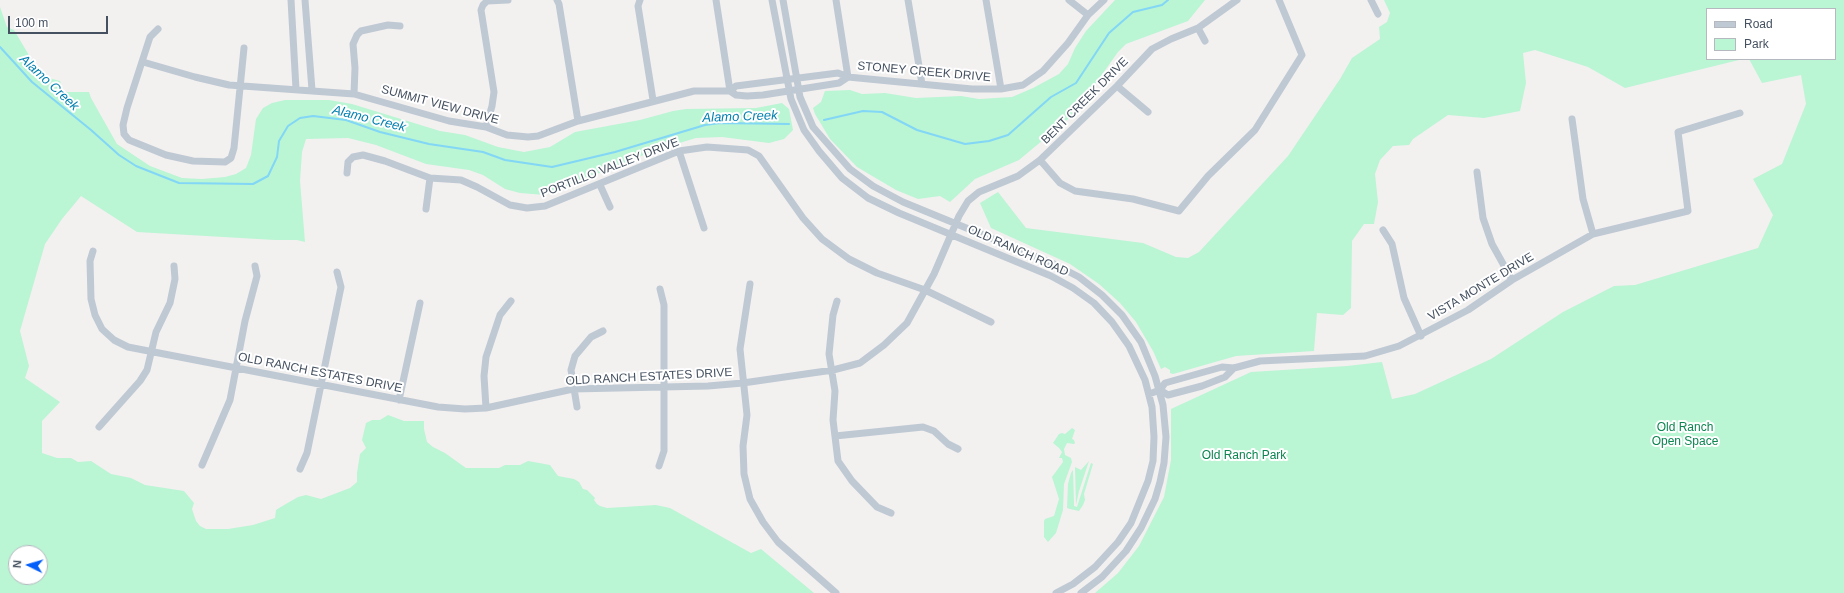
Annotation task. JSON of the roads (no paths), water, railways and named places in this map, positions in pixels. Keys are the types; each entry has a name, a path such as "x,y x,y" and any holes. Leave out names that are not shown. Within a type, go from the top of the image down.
{"street":[{"path":"292,0 296,89"},
{"path":"305,0 312,90"},
{"path":"486,126 492,106 494,92 481,10 483,4 487,1 508,0"},
{"path":"557,0 559,4 578,121"},
{"path":"640,0 638,6 653,100"},
{"path":"716,0 730,91"},
{"name":"OLD RANCH ROAD","path":"772,0 786,80 804,130 819,151 842,178 868,198 899,213 1051,276 1073,288 1094,303 1112,322 1129,346 1145,380 1152,407 1154,437 1153,461 1144,495 1131,523 1109,552 1095,567 1073,584 1056,593"},
{"name":"OLD RANCH ROAD","path":"784,0 800,98 813,126 850,169 873,186 903,202 1054,264 1079,277 1102,295 1122,315 1141,342 1160,390 1163,405 1166,437 1164,463 1155,499 1142,528 1126,551 1102,577 1081,593"},
{"path":"836,0 848,77"},
{"path":"908,0 922,84"},
{"path":"986,0 1002,89"},
{"path":"1069,0 1088,15"},
{"name":"STONEY CREEK DRIVE","path":"796,78 838,73 848,77 972,89 1002,89 1023,85 1043,71 1068,43 1088,15 1104,0"},
{"name":"BENT CREEK DRIVE","path":"956,224 968,201 979,192 1018,176 1040,160 1117,86 1152,49 1171,39 1198,28 1237,0"},
{"path":"1040,160 1060,183 1075,191 1133,199 1180,211 1208,176 1255,130 1302,55 1279,0"},
{"path":"1371,0 1378,14"},
{"path":"354,94 355,68 353,44 357,35 361,31 388,26 400,26"},
{"path":"1198,28 1205,41"},
{"path":"158,29 150,37 123,125 124,134 129,140 166,155 193,161 215,163 225,162 231,158 234,148 244,48"},
{"name":"SUMMIT VIEW DRIVE","path":"143,62 195,77 240,86 354,94 449,121 486,126 507,135 528,137 538,136 578,121 653,100 694,91 730,91 736,95 747,96 798,90"},
{"name":"STONEY CREEK DRIVE","path":"798,90 839,83 848,77"},
{"name":"SUMMIT VIEW DRIVE","path":"730,91 736,86 796,78"},
{"path":"1117,86 1148,112"},
{"name":"VISTA MONTE DRIVE","path":"1149,394 1160,390 1165,383 1222,367 1234,368 1260,361 1365,356 1399,346 1421,336 1468,310 1512,280 1593,234 1688,211 1678,132 1740,113"},
{"path":"1572,119 1583,198 1593,234"},
{"name":"PORTILLO VALLEY DRIVE","path":"347,173 348,162 353,157 363,156 385,161 430,178 461,180 478,187 510,205 526,208 545,206 679,152 707,147 748,150 759,156 803,218 822,239 849,258 877,273 925,290 991,322"},
{"path":"679,152 704,228"},
{"path":"1477,172 1483,218 1492,244 1512,280"},
{"path":"426,209 430,178"},
{"path":"600,185 610,207"},
{"name":"OLD RANCH ESTATES DRIVE","path":"93,251 90,261 90,299 95,315 102,329 114,340 128,347 399,400 438,407 465,409 486,408 573,390 664,386 708,386 743,383 833,370 860,363 884,345 906,323 925,290 956,224"},
{"path":"1383,230 1392,244 1404,298 1421,336"},
{"path":"98,428 140,381 147,370 156,332 170,303 175,279 174,266"},
{"path":"202,466 230,400 245,321 257,276 255,266"},
{"path":"300,469 307,453 341,287 337,272"},
{"path":"750,284 740,349 746,415 743,446 744,474 750,499 763,522 778,542 836,593"},
{"path":"659,466 664,451 664,305 660,289"},
{"path":"486,408 484,376 486,357 500,315 511,301"},
{"path":"837,301 833,315 829,354 833,370 835,391 833,420 838,461 852,481 877,507 891,513"},
{"path":"399,400 420,303"},
{"path":"577,407 573,390 571,370 575,356 591,337 603,331"},
{"name":"VISTA MONTE DRIVE","path":"1160,390 1168,395 1202,386 1225,377 1234,368"},
{"path":"834,436 923,427 934,431 948,444 958,449"}],"waterway":[{"name":"Alamo Creek","path":"824,120 863,111 882,112 917,130 965,144 989,141 1008,135 1051,97 1076,83 1109,33 1133,12 1162,5 1168,0"},
{"name":"Alamo Creek","path":"0,47 32,82 119,155 136,166 179,183 253,184 268,176 277,157 279,141 288,126 300,118 313,116 346,120 380,132 429,144 483,152 505,160 552,167 615,152 705,125 720,123 789,124"}],"park label":[{"name":"Old Ranch Open Space","path":"1685,435"},
{"name":"Old Ranch Park","path":"1244,456"}]}
